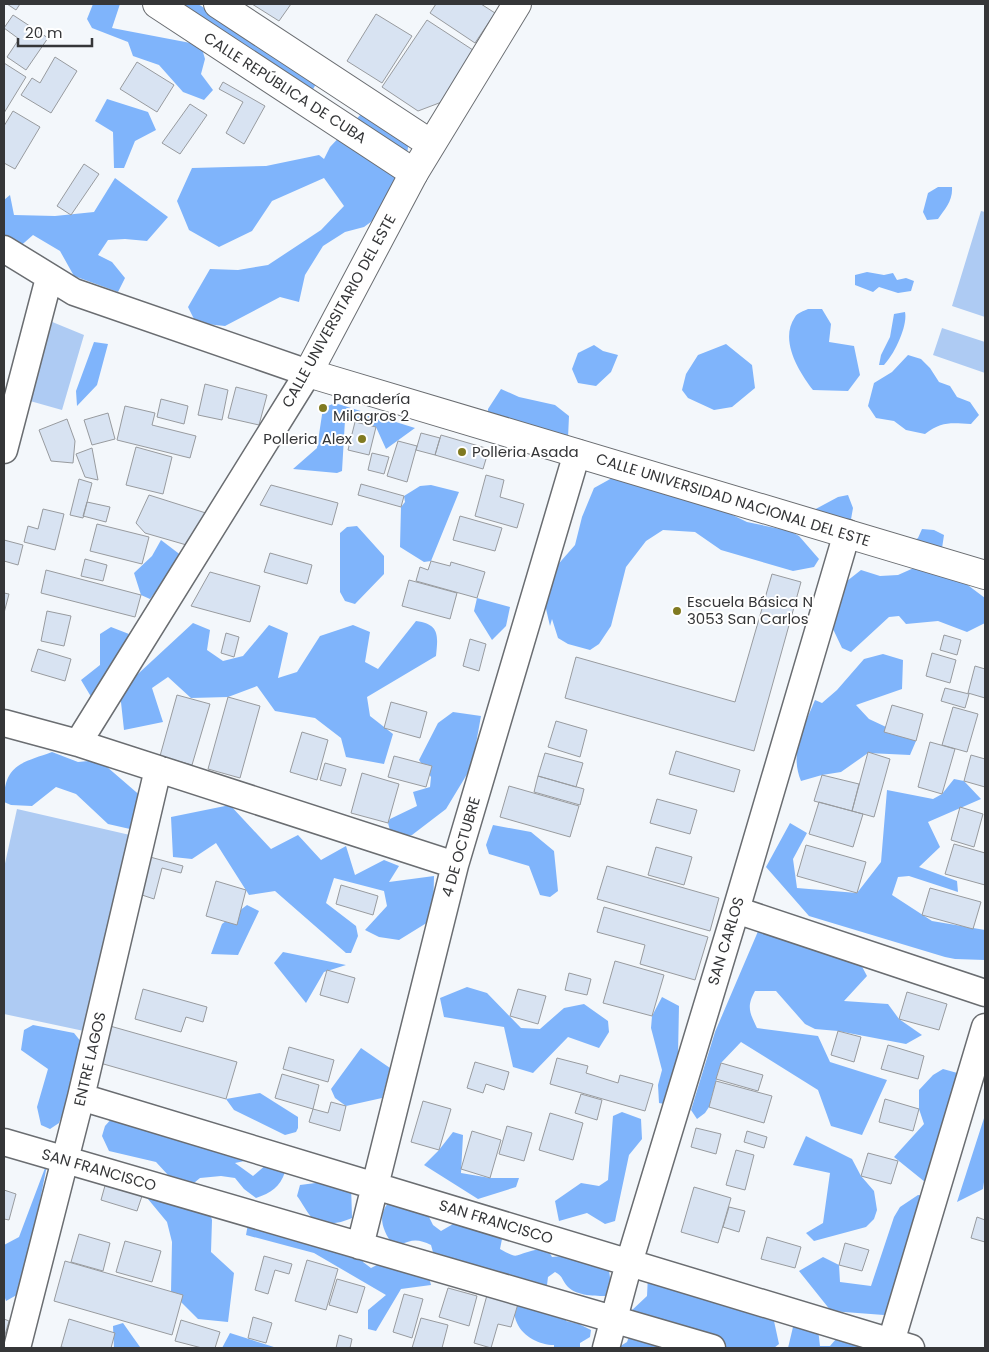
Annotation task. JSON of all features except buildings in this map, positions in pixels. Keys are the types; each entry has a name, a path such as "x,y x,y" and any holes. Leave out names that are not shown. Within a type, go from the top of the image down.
{"street":[{"name":"CALLE REPÚBLICA DE CUBA","path":"157,4 414,173"},
{"path":"218,4 432,144"},
{"name":"CALLE UNIVERSITARIO DEL ESTE","path":"78,743 308,373 414,173 517,4"},
{"name":"CALLE UNIVERSIDAD NACIONAL DEL ESTE","path":"4,249 74,292 308,373 985,575"},
{"path":"4,450 49,278"},
{"name":"4 DE OCTUBRE","path":"360,1246 455,865 576,453"},
{"name":"SAN CARLOS","path":"606,1348 629,1263 736,910 847,533"},
{"path":"4,723 78,743 455,865"},
{"name":"ENTRE LAGOS","path":"17,1348 65,1164 64,1160 81,1097 158,769"},
{"path":"736,910 985,993"},
{"path":"901,1345 985,1027"},
{"name":"SAN FRANCISCO","path":"81,1097 901,1345"},
{"name":"SAN FRANCISCO","path":"4,1142 712,1348"}],"shaded area":[{"path":"93,4 120,4 112,28 201,45 205,59 201,74 213,90 204,100 183,92 159,65 133,56 128,42 92,28 87,19"},
{"path":"169,4 198,4 318,80 310,95"},
{"path":"380,94 421,122 408,147 403,187 383,213 364,227 345,232 323,246 305,275 299,302 280,297 225,326 196,323 188,307 210,269 238,270 268,265 321,230 344,206 324,178 272,201 252,231 219,247 189,230 177,201 192,168 266,166 319,155 324,159 330,147"},
{"path":"107,99 148,112 156,130 135,141 124,168 114,168 113,132 95,121"},
{"path":"115,178 168,217 147,241 108,240 98,255 112,262 125,278 118,292 74,276 60,251 33,235 17,249 4,237 4,200 10,195 14,215 55,216 94,212"},
{"path":"938,187 952,187 950,201 938,219 927,220 923,212 928,193"},
{"path":"981,211 985,212 985,317 952,306"},
{"path":"867,272 884,275 893,273 897,280 906,278 914,281 911,291 898,293 879,287 873,292 855,285 855,275"},
{"path":"808,309 822,309 831,324 829,342 854,346 860,375 848,391 813,390 797,365 789,336 796,316"},
{"path":"905,312 904,325 896,348 884,365 879,365 881,355 890,337 894,314"},
{"path":"45,319 84,335 62,410 23,399"},
{"path":"942,328 985,342 985,373 933,355"},
{"path":"94,342 108,344 97,385 77,406 76,391"},
{"path":"726,344 752,365 755,388 732,407 714,410 688,398 682,390 686,374 698,355"},
{"path":"594,345 603,351 618,355 611,372 596,386 578,383 572,369 578,353"},
{"path":"908,355 921,359 930,368 939,382 950,386 957,397 970,402 979,415 971,424 952,423 942,425 925,434 906,430 894,421 876,418 868,406 874,383 892,372"},
{"path":"501,389 519,397 555,405 569,416 568,438 524,428 487,442 477,432 488,418 488,409"},
{"path":"335,403 415,428 386,449 376,427 349,416 345,420 342,471 337,473 293,469 317,448 323,408"},
{"path":"621,473 718,508 747,522 790,531 799,536 819,559 814,567 793,571 721,550 695,532 663,530 646,541 626,567 611,626 599,644 590,650 568,644 558,638 552,619 550,626 543,596 548,576 575,545 582,517 594,488"},
{"path":"431,485 459,492 431,561 424,562 400,547 401,507 405,502 404,496 420,486"},
{"path":"848,495 853,508 850,525 812,511 838,497"},
{"path":"357,526 384,556 384,574 355,604 345,601 340,592 340,533 347,527"},
{"path":"922,529 934,530 944,535 941,555 912,542 918,538"},
{"path":"161,540 182,556 150,599 141,595 134,573 152,556"},
{"path":"925,563 945,568 985,598 985,623 967,632 938,621 906,624 899,616 889,617 851,652 842,648 833,629 847,581 861,570 880,576 898,575"},
{"path":"477,598 510,607 506,626 492,640 474,611"},
{"path":"416,621 430,625 436,632 436,656 367,697 370,716 393,734 384,764 346,757 341,738 315,718 275,711 257,686 228,697 191,698 168,677 152,688 163,722 124,730 120,693 126,685 193,623 210,630 207,650 223,661 243,656 269,625 288,633 278,678 297,672 320,636 353,625 370,632 365,662 378,669"},
{"path":"111,627 129,634 109,685 93,700 81,680 100,665 100,634"},
{"path":"883,654 903,660 902,689 856,705 869,719 916,741 910,755 868,753 841,772 801,781 798,770 797,750 799,740 815,700 822,703 837,690 864,659"},
{"path":"453,712 481,716 472,766 446,809 412,835 401,837 391,834 388,823 390,819 417,806 413,792 430,787 431,777 419,760 438,723"},
{"path":"52,752 78,762 99,760 143,798 144,817 130,829 108,824 76,794 56,787 32,806 11,805 4,802 7,780 11,772 32,759"},
{"path":"954,779 964,781 981,799 928,822 940,847 919,867 957,881 958,892 909,876 898,877 892,895 932,921 985,930 985,960 945,957 809,916 766,867 790,823 807,833 793,859 797,888 857,893 881,862 887,790 933,799 942,794"},
{"path":"230,805 271,849 298,835 321,860 346,846 355,875 384,860 399,866 389,882 434,876 433,919 399,940 379,937 365,930 387,906 384,891 334,878 326,903 356,926 358,936 351,953 346,953 275,891 249,895 216,843 192,859 173,857 171,817"},
{"path":"17,809 130,835 84,1031 4,1014 4,868"},
{"path":"493,825 531,832 554,851 558,891 550,897 540,895 529,866 489,854 486,845"},
{"path":"247,905 259,911 238,955 211,954 222,924"},
{"path":"759,929 858,959 867,976 844,1001 888,1004 899,1019 922,1035 906,1044 838,1031 815,1029 805,1024 776,991 755,991 750,1010 757,1028 818,1036 830,1062 887,1080 862,1135 831,1126 818,1090 741,1042 721,1063 709,1107 705,1113 697,1119 691,1110 715,1032"},
{"path":"283,952 346,965 324,972 306,1003 274,963"},
{"path":"467,987 487,993 521,1028 540,1029 564,1008 584,1004 608,1021 609,1032 599,1048 568,1037 533,1073 513,1067 504,1027 444,1017 440,998"},
{"path":"662,997 679,1006 678,1055 692,1082 680,1107 659,1103 658,1085 662,1070 651,1028 652,1016"},
{"path":"33,1025 74,1033 86,1048 85,1057 59,1123 50,1129 41,1125 37,1107 48,1069 21,1050 24,1030"},
{"path":"361,1048 390,1068 382,1098 346,1106 335,1098 331,1089"},
{"path":"943,1069 961,1074 934,1176 925,1182 894,1157 924,1124 919,1109 919,1090 933,1075"},
{"path":"260,1093 298,1117 296,1132 285,1135 234,1110 226,1099"},
{"path":"622,1112 641,1119 642,1139 629,1155 615,1221 605,1224 587,1213 559,1221 555,1201 581,1183 599,1186 608,1180 613,1116"},
{"path":"985,1115 985,1175 983,1189 957,1202"},
{"path":"113,1117 187,1126 200,1119 231,1140 249,1160 235,1163 253,1176 267,1164 285,1172 274,1189 256,1198 244,1189 235,1178 221,1176 200,1178 189,1187 206,1200 212,1220 211,1252 234,1273 228,1322 198,1319 171,1292 172,1242 167,1222 143,1193 187,1186 168,1175 156,1162 109,1151 102,1136 105,1126"},
{"path":"453,1132 463,1135 461,1173 490,1178 519,1178 516,1187 478,1199 424,1165"},
{"path":"806,1136 852,1159 861,1176 874,1191 877,1210 874,1219 866,1227 814,1241 806,1233 823,1223 830,1173 793,1165"},
{"path":"48,1160 22,1292 6,1301 4,1295 4,1245 19,1237"},
{"path":"331,1181 351,1184 352,1218 327,1224 311,1217 297,1196 300,1185"},
{"path":"918,1195 928,1196 913,1247 923,1283 884,1315 831,1311 799,1271 823,1257 839,1265 840,1282 871,1286 894,1217 900,1207"},
{"path":"388,1203 425,1209 433,1225 441,1231 460,1220 498,1232 502,1239 500,1249 513,1255 535,1250 548,1250 552,1257 563,1256 609,1270 611,1285 607,1296 587,1295 576,1292 568,1287 555,1272 548,1277 544,1291 566,1314 566,1321 579,1324 591,1330 590,1337 580,1343 580,1348 554,1348 554,1345 543,1344 532,1339 520,1328 513,1308 434,1256 431,1245 416,1240 400,1245 392,1244 382,1224 383,1213"},
{"path":"249,1218 357,1235 363,1262 371,1268 405,1251 424,1257 431,1285 401,1289 376,1331 368,1329 368,1310 386,1295 314,1253 246,1235"},
{"path":"648,1275 768,1311 774,1321 779,1344 774,1348 617,1348 627,1342 631,1331 629,1313 647,1296"},
{"path":"123,1323 140,1347 150,1348 114,1348 113,1326"},
{"path":"806,1325 818,1329 820,1346 830,1346 836,1339 868,1348 788,1348 793,1327"},
{"path":"230,1333 277,1348 222,1348"}],"place":[{"name":"Panadería Milagros 2","path":"323,408"},
{"name":"Polleria Alex","path":"362,439"},
{"name":"Polleria Asada","path":"462,452"},
{"name":"Escuela Básica N 3053 San Carlos","path":"677,611"}]}
